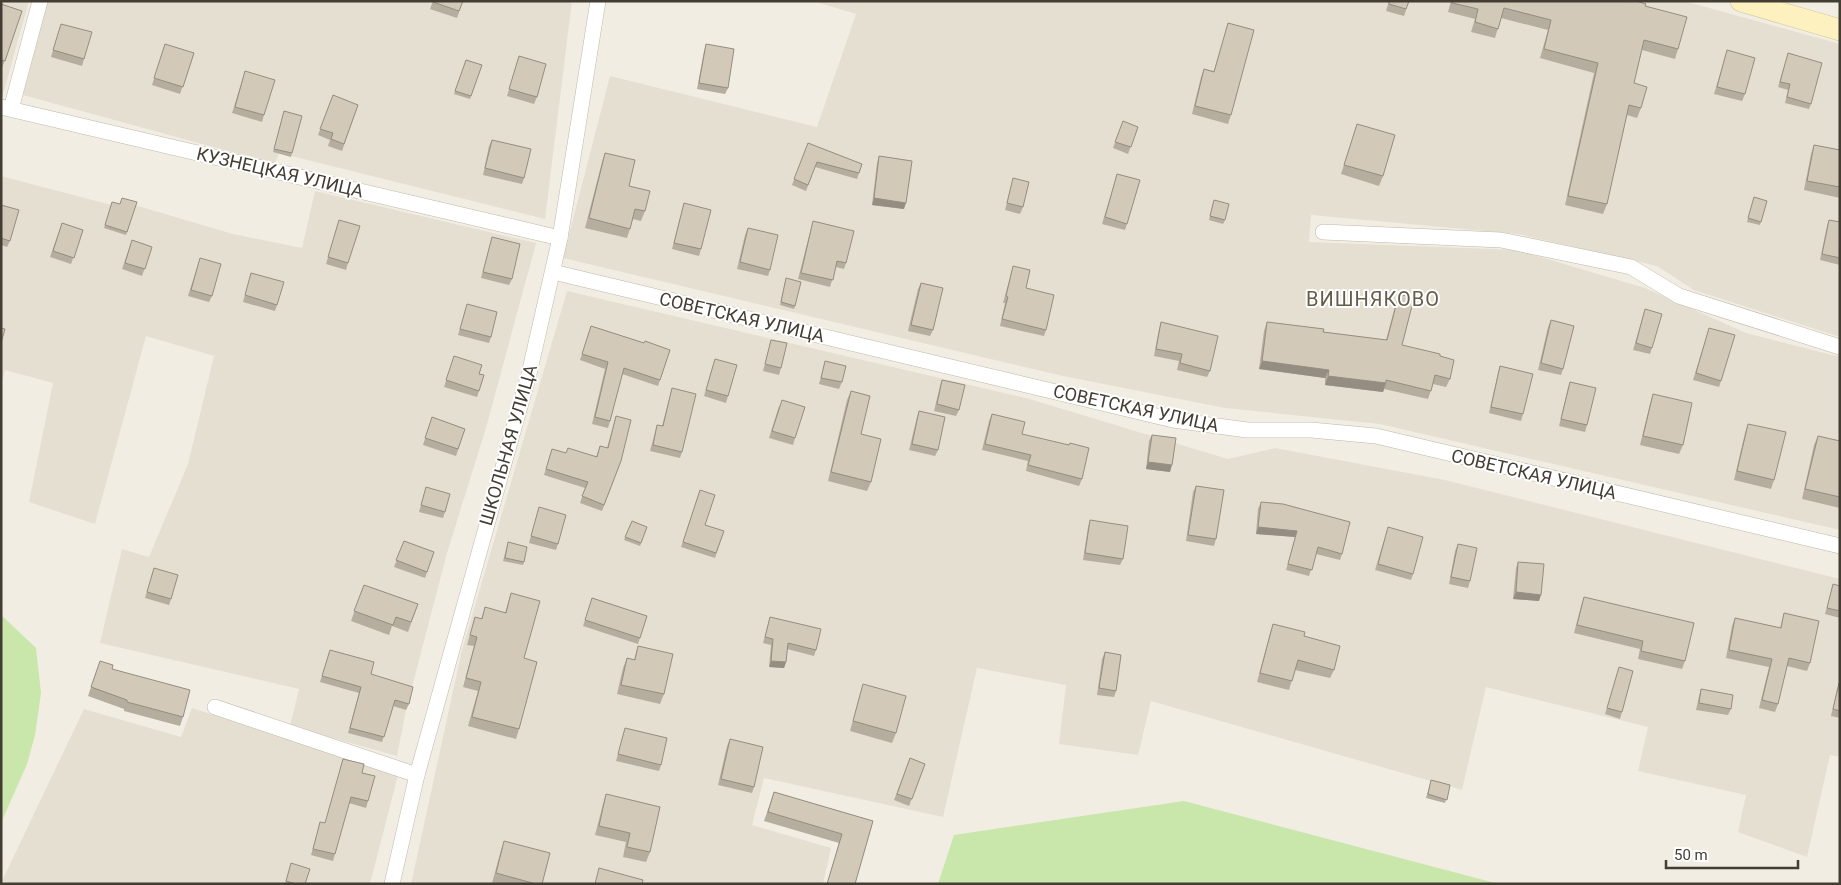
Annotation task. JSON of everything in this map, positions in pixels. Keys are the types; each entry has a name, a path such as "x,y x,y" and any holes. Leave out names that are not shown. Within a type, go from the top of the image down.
{"street":[{"path":"6,108 40,1"},
{"name":"ШКОЛЬНАЯ УЛИЦА","path":"392,884 417,775 529,374 553,272 598,1"},
{"path":"1741,1 1840,30"},
{"name":"КУЗНЕЦКАЯ УЛИЦА","path":"6,108 560,238"},
{"path":"1322,232 1501,240 1631,267 1679,296 1840,347"},
{"name":"СОВЕТСКАЯ УЛИЦА","path":"553,272 1173,420 1247,430 1311,430 1376,436 1840,546"},
{"path":"215,707 417,775"}],"shaded area":[{"path":"1,1 29,1 2,98 1,98"},
{"path":"48,1 572,1 545,219 279,153 275,164 23,95"},
{"path":"813,1 1684,1 1840,44 1840,337 1694,290 1657,266 1518,234 1311,215 1309,242 1517,250 1645,288 1746,333 1840,357 1840,530 1380,424 1225,408 1063,376 563,258 610,76 817,127 856,14"},
{"path":"1,176 119,207 121,201 233,234 302,248 315,191 536,243 486,428 447,553 406,710 397,756 290,726 299,689 100,643 122,549 149,557 188,464 214,356 146,336 95,524 29,502 53,383 5,370 1,386"},
{"path":"567,291 1026,398 1228,459 1275,448 1445,480 1840,579 1840,757 1830,755 1807,857 1738,832 1746,795 1638,771 1648,727 1486,687 1462,790 1151,701 1138,755 1059,744 1066,685 977,668 943,817 764,778 752,825 831,848 823,884 411,884 462,650"},
{"path":"192,708 398,775 370,884 8,884 2,881 84,709 181,737"}],"green space":[{"path":"1,615 36,648 41,693 35,735 27,764 1,823"},
{"path":"1184,801 1499,884 938,884 954,835"}],"building":[{"path":"433,1 463,1 459,11"},
{"path":"1389,1 1409,1 1406,9 1389,4"},
{"path":"1452,1 1636,1 1646,4 1645,6 1687,17 1678,49 1644,40 1634,83 1647,87 1641,108 1629,105 1607,204 1568,196 1598,63 1544,49 1551,20 1504,8 1498,29 1475,22 1478,9 1452,3"},
{"path":"1,4 22,11 5,61 1,60"},
{"path":"1228,23 1254,30 1231,115 1195,106 1204,69 1214,72"},
{"path":"61,24 92,32 84,59 53,50"},
{"path":"165,44 194,53 183,87 154,78"},
{"path":"706,44 734,49 728,88 699,83"},
{"path":"1727,50 1755,58 1745,94 1717,87"},
{"path":"1788,53 1822,63 1811,104 1787,97 1790,84 1780,82"},
{"path":"519,56 546,64 537,97 509,89"},
{"path":"466,60 482,65 471,96 455,91"},
{"path":"245,71 275,80 264,115 235,107"},
{"path":"333,95 358,105 344,144 331,139 333,133 320,129"},
{"path":"284,111 302,116 292,153 274,149"},
{"path":"1123,121 1138,127 1131,147 1115,142"},
{"path":"1357,124 1395,135 1383,176 1344,165"},
{"path":"492,140 531,149 524,178 485,168"},
{"path":"808,143 862,164 859,173 817,162 808,185 794,179"},
{"path":"1814,145 1840,150 1840,187 1807,181"},
{"path":"605,153 635,160 629,186 650,191 645,211 635,209 630,229 589,218"},
{"path":"879,156 912,161 906,203 874,198"},
{"path":"1117,174 1140,180 1127,224 1105,217"},
{"path":"1013,178 1029,182 1023,207 1007,203"},
{"path":"1754,197 1767,201 1761,222 1748,218"},
{"path":"122,198 137,202 127,232 105,225 112,202 120,204"},
{"path":"1214,200 1229,204 1225,220 1210,216"},
{"path":"684,203 711,210 701,249 674,243"},
{"path":"1,205 19,210 10,241 1,238"},
{"path":"339,220 360,226 348,263 328,257"},
{"path":"1829,220 1840,222 1840,258 1822,254"},
{"path":"813,221 854,231 846,263 837,261 833,280 801,273"},
{"path":"62,223 83,230 74,258 53,251"},
{"path":"748,228 778,235 770,270 740,262"},
{"path":"492,237 520,244 512,279 483,272"},
{"path":"132,240 152,247 145,269 125,263"},
{"path":"200,258 221,264 212,296 191,290"},
{"path":"1013,266 1030,270 1026,288 1054,295 1046,330 1002,319"},
{"path":"251,273 284,282 277,305 245,295"},
{"path":"786,278 801,282 795,306 781,302"},
{"path":"921,283 943,288 933,330 911,325"},
{"path":"1399,294 1414,298 1402,345 1440,354 1440,356 1454,360 1450,379 1435,375 1431,391 1386,380 1386,383 1328,376 1329,370 1262,361 1267,322 1324,329 1323,332 1387,340"},
{"path":"467,304 497,312 491,337 460,329"},
{"path":"1645,309 1662,314 1652,348 1636,343"},
{"path":"1551,320 1574,326 1563,369 1541,363"},
{"path":"1161,322 1218,336 1210,371 1180,363 1182,354 1156,349"},
{"path":"591,326 670,350 660,380 624,368 610,421 595,417 608,362 582,354"},
{"path":"1,328 5,329 1,343"},
{"path":"1709,328 1735,335 1721,381 1696,373"},
{"path":"771,340 787,343 781,368 765,364"},
{"path":"454,356 482,365 479,374 484,375 479,391 446,380"},
{"path":"715,359 737,365 728,396 706,390"},
{"path":"825,361 846,366 842,382 821,378"},
{"path":"1500,366 1533,374 1523,414 1491,407"},
{"path":"942,380 965,385 959,410 937,404"},
{"path":"1570,382 1596,388 1587,425 1561,419"},
{"path":"672,388 696,394 682,452 653,445 657,425 663,426"},
{"path":"851,391 870,396 861,434 881,439 871,482 831,472"},
{"path":"1653,394 1692,403 1683,445 1643,436"},
{"path":"782,400 805,407 795,438 772,431"},
{"path":"919,411 945,417 938,450 912,444"},
{"path":"992,414 1025,422 1022,434 1089,448 1082,479 1028,465 1031,455 985,444"},
{"path":"616,416 631,420 621,461 604,505 582,496 588,482 546,469 552,449 566,453 568,448 597,457 600,446 608,448"},
{"path":"432,417 465,429 458,449 425,438"},
{"path":"1748,424 1786,432 1774,480 1737,471"},
{"path":"1152,435 1176,438 1172,465 1148,462"},
{"path":"1818,436 1840,441 1840,497 1805,489"},
{"path":"1196,486 1224,490 1216,539 1188,535"},
{"path":"426,487 450,494 445,512 421,505"},
{"path":"700,490 715,495 705,525 724,531 716,553 683,542"},
{"path":"1261,502 1283,504 1350,522 1342,554 1318,547 1312,570 1288,564 1297,531 1258,527"},
{"path":"539,507 566,515 558,544 531,536"},
{"path":"1090,520 1128,526 1123,559 1085,553"},
{"path":"632,521 647,527 641,543 625,537"},
{"path":"1388,527 1423,537 1413,574 1378,564"},
{"path":"404,541 434,552 427,572 396,560"},
{"path":"508,542 527,547 524,562 505,558"},
{"path":"1458,544 1477,548 1470,581 1451,577"},
{"path":"1518,562 1544,564 1541,595 1516,592"},
{"path":"154,568 178,575 171,599 147,592"},
{"path":"1833,584 1840,586 1840,611 1827,608"},
{"path":"364,585 418,604 411,622 396,617 393,625 354,611"},
{"path":"511,593 540,601 524,658 537,662 519,729 472,717 481,682 466,678 477,637 470,635 475,617 482,619 485,607 506,613"},
{"path":"1584,597 1694,623 1685,661 1641,651 1643,641 1577,625"},
{"path":"592,598 647,616 640,638 585,620"},
{"path":"1784,613 1819,621 1810,663 1789,658 1778,704 1762,700 1772,659 1729,650 1735,618 1781,628"},
{"path":"770,617 821,629 816,650 788,643 786,662 771,661 773,639 765,637"},
{"path":"1273,624 1305,632 1304,636 1340,646 1334,670 1298,660 1292,681 1260,673"},
{"path":"638,646 673,654 664,694 621,685 627,658 635,660"},
{"path":"330,650 374,662 371,674 413,687 409,704 395,700 384,737 350,728 361,687 322,676"},
{"path":"1105,652 1121,655 1116,691 1099,688"},
{"path":"100,661 113,665 112,669 190,690 183,717 127,702 127,700 91,687"},
{"path":"1619,667 1633,671 1622,712 1607,708"},
{"path":"1840,683 1840,711 1833,709"},
{"path":"863,684 906,696 896,733 853,721"},
{"path":"1701,689 1733,695 1731,709 1699,703"},
{"path":"625,728 667,738 661,765 618,754"},
{"path":"730,739 763,747 754,787 721,779"},
{"path":"910,758 925,764 912,799 897,794"},
{"path":"343,759 364,764 362,773 375,776 368,801 351,797 335,854 313,849 320,822 325,823"},
{"path":"1431,780 1450,785 1447,800 1428,794"},
{"path":"774,792 873,821 855,884 827,884 842,834 768,812"},
{"path":"606,794 660,807 650,852 627,847 630,833 599,826"},
{"path":"504,841 550,853 542,884 496,873"},
{"path":"291,863 310,869 305,884 286,881"},
{"path":"599,868 643,880 642,884 595,884"}],"district":[{"name":"ВИШНЯКОВО","path":"1373,299"}]}
